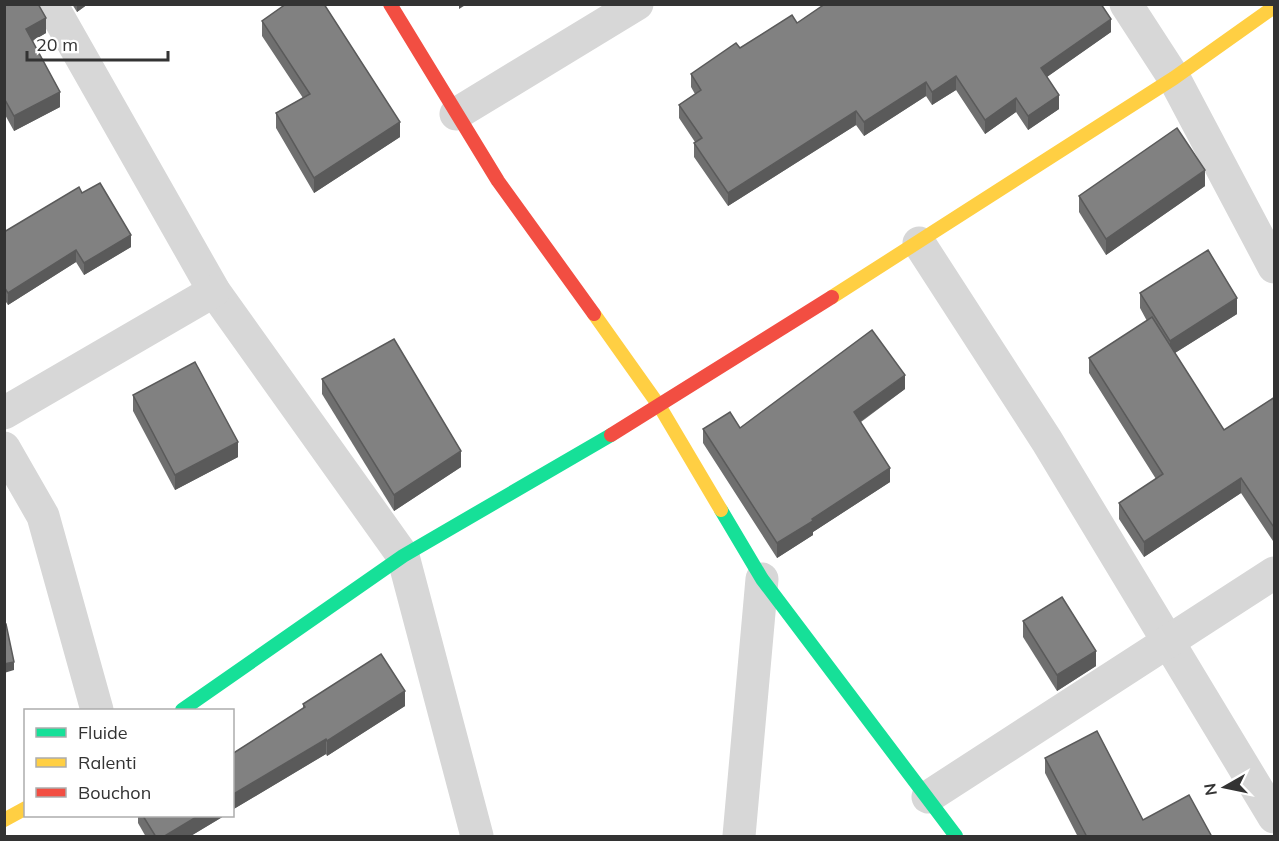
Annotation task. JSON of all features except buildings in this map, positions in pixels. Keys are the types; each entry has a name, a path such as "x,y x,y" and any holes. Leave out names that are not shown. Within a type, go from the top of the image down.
{"street":[{"path":"51,4 214,291 403,556 477,837"},
{"path":"390,4 498,181 660,407 762,579 956,837"},
{"path":"456,114 637,4"},
{"path":"1126,4 1174,78 1275,267"},
{"path":"185,709 403,556 660,407 1174,78 1275,7"},
{"path":"919,243 1047,441 1170,640 1275,817"},
{"path":"4,413 214,291"},
{"path":"4,448 43,516 96,709"},
{"path":"928,797 1275,573"},
{"path":"740,837 762,579"},
{"path":"4,820 24,809"}],"traffic: fast":[{"path":"183,709 403,556 611,435"},
{"path":"721,510 762,579 956,836"}],"traffic: slow":[{"path":"832,297 1174,78 1274,7"},
{"path":"594,314 660,407 721,510"},
{"path":"4,820 24,809"}],"traffic: jam":[{"path":"390,4 498,181 594,314"},
{"path":"611,435 832,297"}]}
